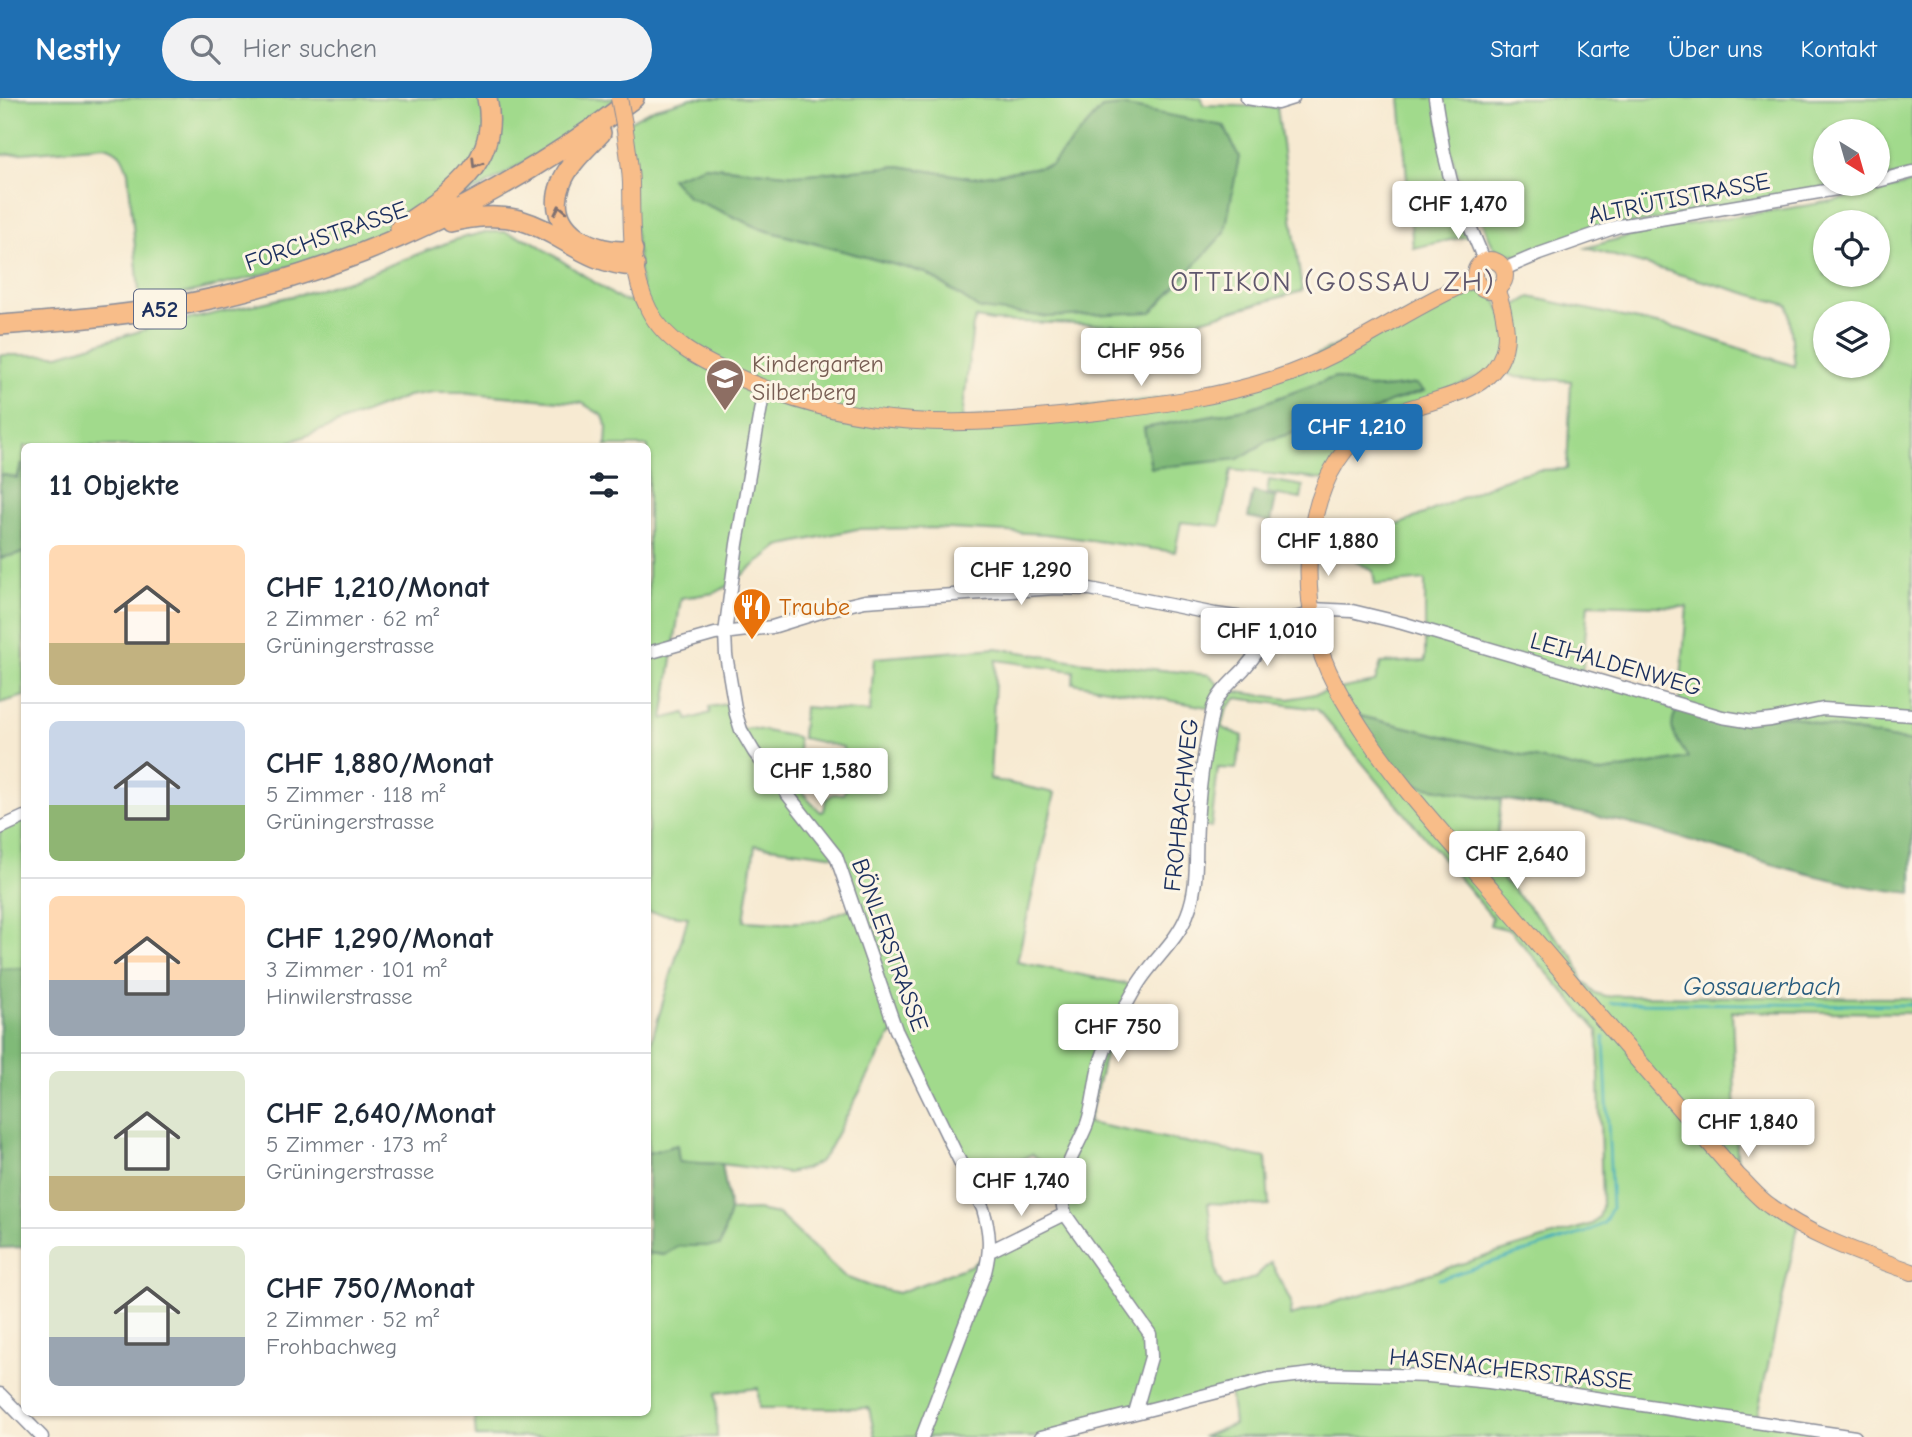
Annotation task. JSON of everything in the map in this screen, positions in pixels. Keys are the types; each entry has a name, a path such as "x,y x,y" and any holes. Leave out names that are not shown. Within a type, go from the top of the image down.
{"highway":[{"path":"400,228 456,187 477,164 489,131 487,98"},
{"name":"FORCHSTRASSE","path":"0,315 121,304 216,288 318,259 400,228 480,188 522,164 619,98"},
{"path":"634,98 569,169 560,186 557,200 563,222 578,239 634,258"},
{"name":"FORCHSTRASSE","path":"0,325 114,315 182,305 231,294 339,262 425,227 489,195 539,165 634,98"},
{"path":"425,227 473,218 506,217 538,227 592,257 634,258"}],"main road":[{"path":"619,98 631,180 634,258 650,313 696,358 764,389 826,409 880,419 965,424 1184,401 1236,391 1317,363 1421,304 1475,279"},
{"path":"1484,260 1496,261 1504,270 1505,278 1496,289 1487,290 1480,287 1475,279 1476,268 1484,260"},
{"path":"1496,289 1506,338 1502,358 1493,373 1474,386 1377,422 1353,441 1335,465 1319,502 1310,543 1312,612 1319,646 1333,680 1352,714 1404,787 1738,1176 1768,1205 1798,1226 1838,1245 1912,1272"}],"street":[{"path":"1247,98 1277,103 1293,98"},
{"path":"1435,98 1448,172 1484,260"},
{"path":"1890,178 1912,172"},
{"name":"ALTRÜTISTRASSE","path":"1504,270 1549,250 1619,226 1813,193"},
{"name":"BÖNLERSTRASSE","path":"764,389 737,544 725,633 732,698 741,730 760,759 836,856 896,1030 983,1209 989,1228 990,1251 985,1272 922,1437"},
{"name":"LEIHALDENWEG","path":"651,652 699,638 766,629 871,600 1064,587 1096,590 1205,612 1271,621 1342,609 1388,619 1722,717 1753,722 1823,709 1912,715"},
{"name":"FROHBACHWEG","path":"1065,1214 1061,1200 1062,1179 1087,1123 1098,1069 1108,1043 1149,967 1178,933 1192,901 1197,824 1214,705 1221,692 1258,651 1271,621"},
{"path":"0,828 21,818"},
{"path":"990,1251 1065,1214 1150,1335 1151,1357 1135,1413"},
{"name":"HASENACHERSTRASSE","path":"1041,1437 1269,1379 1320,1373 1429,1376 1503,1384 1855,1437"},
{"path":"0,1394 42,1437"}],"green space":[{"path":"0,98 618,98 498,178 440,209 398,227 357,244 272,272 140,302 128,172 121,155 105,146 0,155"},
{"path":"692,98 1202,98 1203,105 1277,107 1302,291 1176,327 992,321 976,318 962,419 1235,391 1477,283 1480,287 1491,290 1504,317 1530,297 1680,329 1795,366 1788,305 1586,248 1667,228 1857,196 1890,196 1890,188 1912,183 1912,742 1825,726 1791,716 1688,758 1597,773 1353,714 1404,787 1416,785 1501,800 1494,869 1574,957 1583,981 1595,993 1605,996 1912,998 1912,1013 1732,1011 1738,1176 1798,1226 1756,1421 1855,1437 1202,1437 1234,1424 1230,1389 1041,1437 875,1437 869,1408 759,1408 758,1388 716,1393 717,1437 476,1437 474,1416 651,1416 651,1253 664,1255 678,1246 720,1246 730,1211 757,1210 778,1214 845,1277 898,1293 972,1265 990,1251 1064,1214 1062,1179 1032,1154 971,1185 896,1031 890,1036 826,1154 818,1163 788,1173 722,1164 679,1162 677,1145 651,1152 651,1043 688,917 651,912 651,443 606,443 607,427 603,416 582,403 433,392 408,396 288,443 21,443 21,465 17,478 0,474 0,355 59,355 147,329 305,293 351,280 457,239 486,232 505,232 532,241 621,300 629,301 642,296 624,124 655,108","holes":["1102,108 980,309 926,273 764,230 688,197 672,179 706,166 797,175 899,166 972,178 1052,165","1496,369 1516,377 1571,381 1567,469 1539,470 1515,475 1356,543 1355,561 1373,571 1375,585 1425,580 1425,661 1381,663 1375,682 1289,699 1223,690 1210,675 1076,661 996,648 874,658 870,712 804,707 802,738 843,747 846,787 844,794 833,794 826,799 824,811 821,812 802,789 797,737 750,728 741,730 733,703 709,707 710,713 688,720 685,713 663,719 681,598 715,593 731,584 779,546 857,529 930,528 1046,534 1175,552 1181,522 1220,526 1231,470 1327,480 1386,417","1335,377 1375,388 1416,384 1423,391 1387,403 1353,423 1337,420 1269,440 1247,455 1151,467 1144,428 1250,408","1588,604 1687,607 1679,704 1582,676","996,660 1074,671 1073,683 1212,708 1197,824 1211,828 1218,768 1236,769 1243,736 1222,728 1227,708 1237,698 1317,709 1492,917 1490,925 1510,930 1598,1031 1602,1207 1599,1218 1592,1224 1290,1316 1291,1302 1271,1262 1254,1278 1224,1288 1217,1276 1208,1203 1269,1206 1266,1158 1088,1123 1108,1043 1137,986 1017,962 1055,793 990,779","755,845 836,856 854,907 819,921 744,921"]},
{"path":"1400,98 1912,98 1912,172 1890,177 1890,119 1813,119 1813,193 1620,226 1517,257 1515,254 1504,255 1492,244 1458,174 1437,100 1442,145 1473,235 1413,248"},
{"path":"1122,106 1224,126 1239,157 1225,232 1152,312 1048,317 980,309 926,273 764,230 688,197 671,178 705,166 797,175 899,166 972,178 1051,165 1102,108"},
{"path":"1335,377 1375,388 1416,384 1424,391 1387,403 1353,423 1337,420 1269,440 1238,459 1151,468 1144,428 1250,408"},
{"path":"21,467 21,553 0,558 0,474 17,478"},
{"path":"1269,480 1303,486 1301,499 1267,493"},
{"path":"1253,492 1276,497 1271,522 1248,517"},
{"path":"21,553 21,697 0,703 0,558"},
{"path":"1679,705 1722,717 1791,716 1825,726 1912,742 1912,893 1878,889 1810,874 1586,814 1416,785 1404,787 1352,714 1597,773 1688,758 1673,733 1673,721"},
{"path":"21,818 21,968 0,969 0,828"},
{"path":"21,968 21,1247 0,1248 0,969"},
{"path":"677,1145 679,1162 722,1164 730,1211 720,1246 678,1246 664,1255 651,1253 651,1152"}],"waterway":[{"name":"Gossauerbach","path":"1611,1003 1912,1005"},
{"name":"Gossauerbach","path":"1439,1279 1587,1232 1604,1223 1612,1208 1604,1037"}],"place":[{"name":"Kindergarten Silberberg","path":"725,412"},
{"name":"Traube","path":"752,641"}],"district":[{"name":"OTTIKON (GOSSAU ZH)","path":"1333,281"}]}
